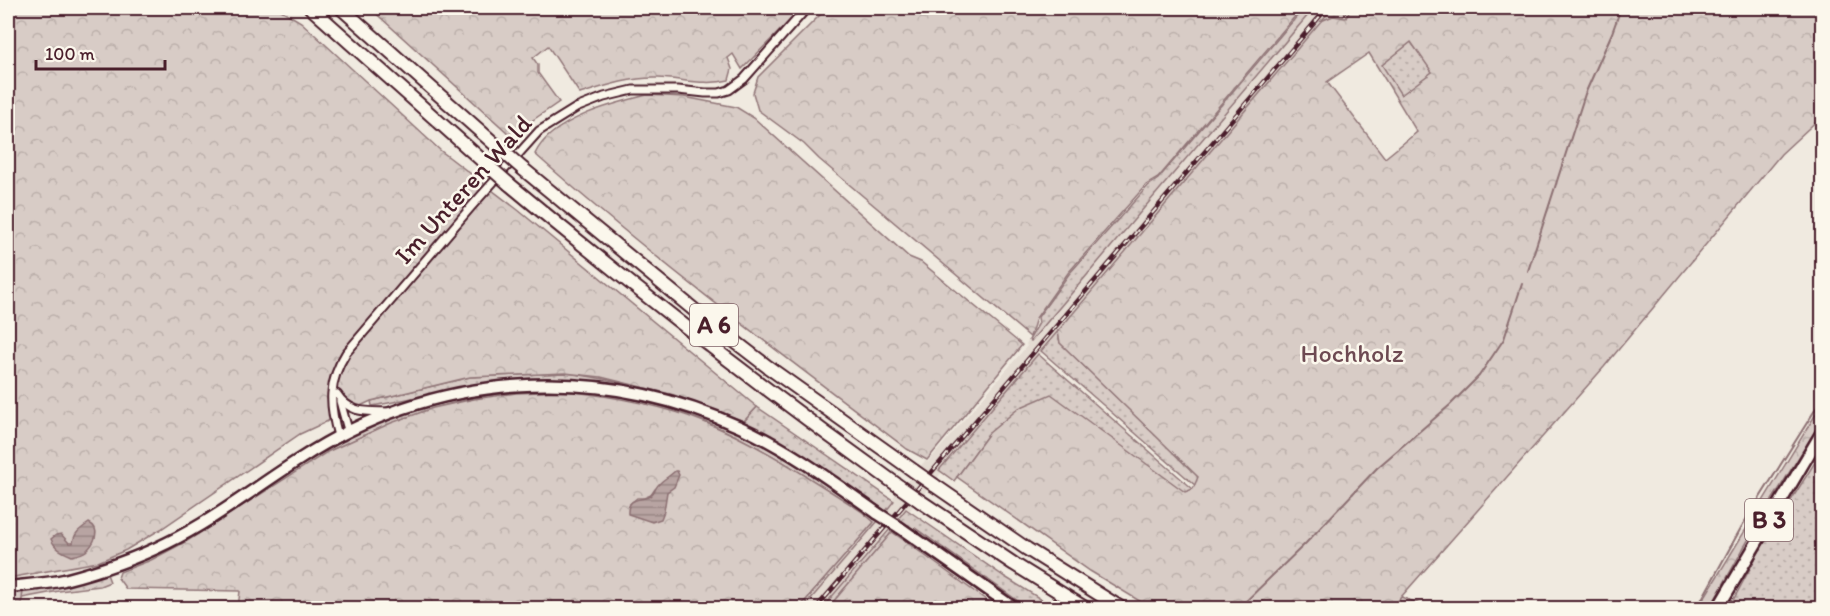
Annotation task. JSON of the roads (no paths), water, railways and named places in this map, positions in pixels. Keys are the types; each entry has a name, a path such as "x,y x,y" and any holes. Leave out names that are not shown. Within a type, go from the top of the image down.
{"highway":[{"name":"A 6","path":"312,8 485,163 704,342 900,487 1085,609"},
{"name":"A 6","path":"341,8 523,169 698,314 934,485 1120,609"}],"main road":[{"path":"8,587 63,580 118,563 167,543 343,433 391,412 470,391 516,384 565,383 636,392 672,401 741,427 806,464 1014,609"},
{"name":"B 3","path":"1718,609 1822,432"}],"street":[{"name":"Im Unteren Wald","path":"343,433 332,414 330,394 338,366 346,353 539,131 576,108 604,97 633,90 656,89 712,93 729,90 744,79 807,8"},
{"path":"335,378 343,433"},
{"path":"337,394 344,404 355,409 365,412 391,412"}],"waterway":[{"path":"1528,271 1585,94 1621,8"},
{"path":"1239,608 1306,543 1377,468 1450,405 1479,376 1504,339 1522,284"},
{"path":"1697,608 1742,526 1822,399"},
{"path":"1736,602 1750,608"}],"railway":[{"path":"816,608 1327,8"}],"park label":[{"name":"Hochholz","path":"1352,353"}]}
